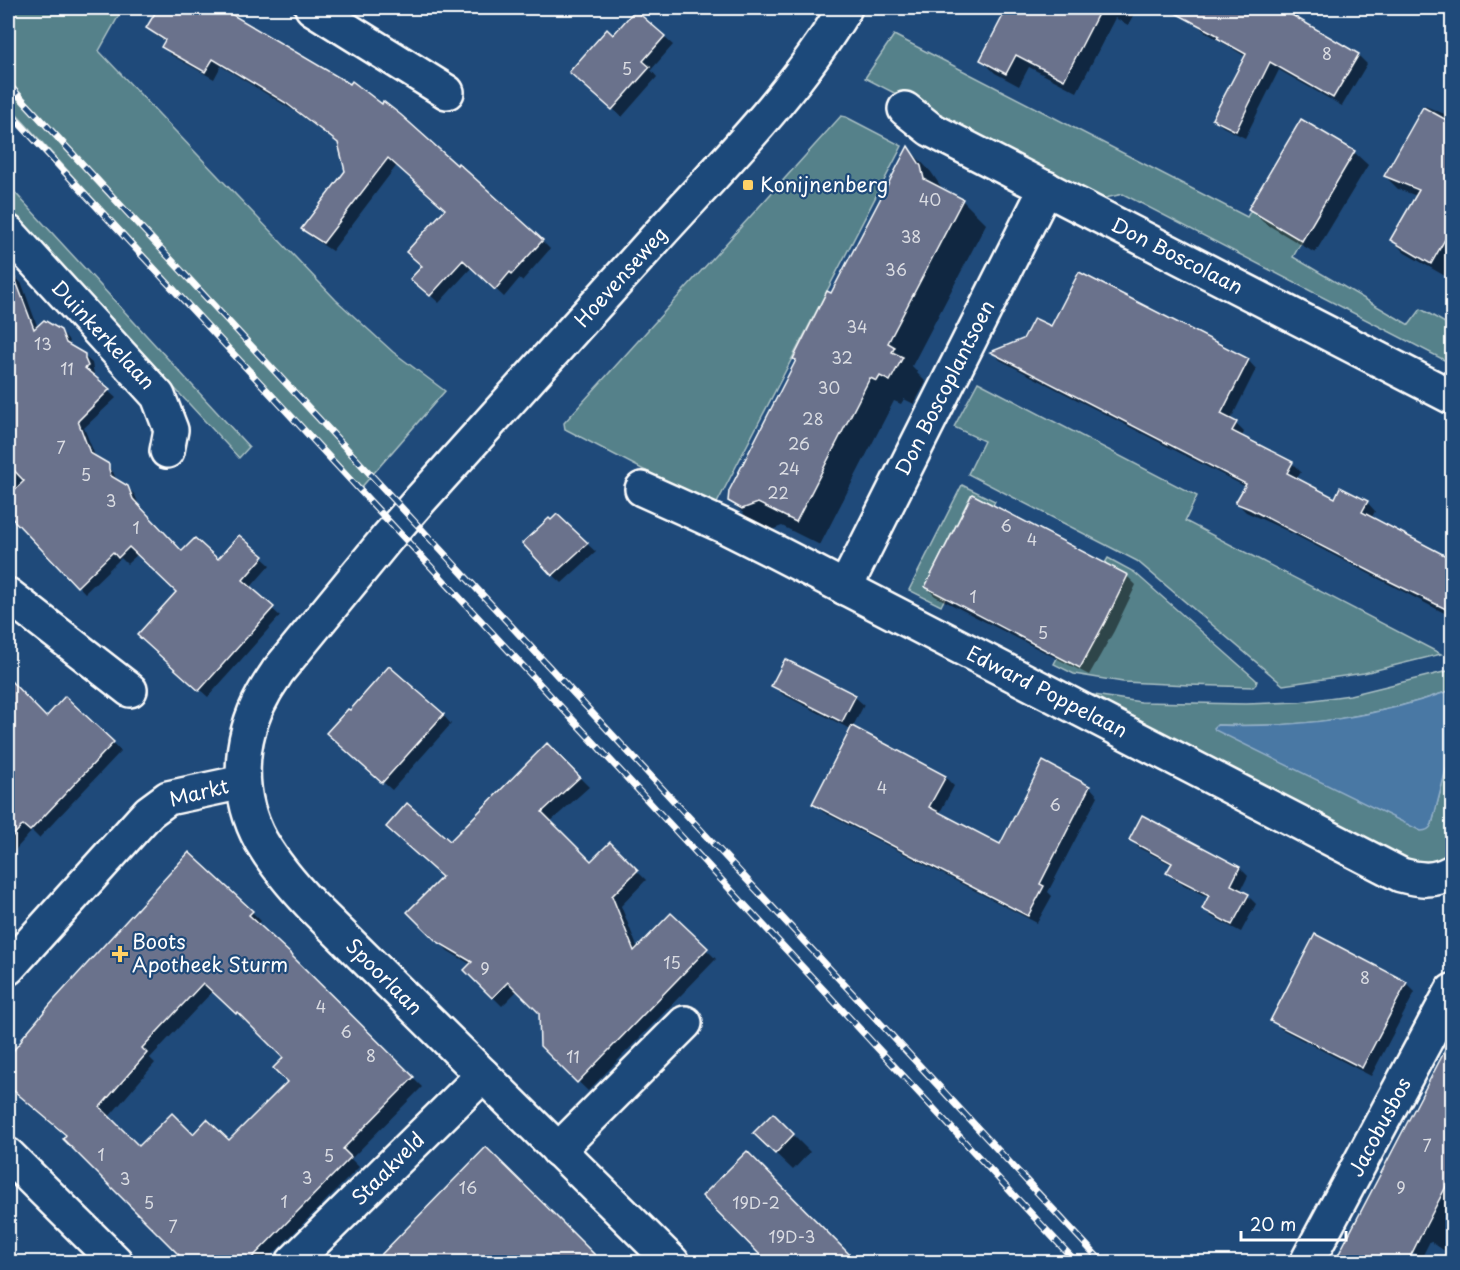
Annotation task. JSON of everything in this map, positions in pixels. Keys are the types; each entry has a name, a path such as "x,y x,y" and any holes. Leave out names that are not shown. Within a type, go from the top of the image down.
{"street":[{"path":"312,8 447,92"},
{"name":"Hoevenseweg","path":"387,537 762,122 806,67 845,8"},
{"name":"Don Boscolaan","path":"905,109 930,129 1452,397"},
{"name":"Don Boscoplantsoen","path":"845,588 1046,188"},
{"name":"Duinkerkelaan","path":"8,232 158,396 171,430 167,451"},
{"name":"Edward Poppelaan","path":"642,489 724,526 1401,875 1421,880 1444,877 1452,872"},
{"name":"Markt","path":"8,968 149,812 168,798 243,782 247,737 256,708 263,695 278,671 387,537"},
{"path":"8,595 130,690"},
{"name":"Spoorlaan","path":"243,782 252,823 260,839 283,873 312,906 558,1150 628,1199 672,1263"},
{"name":"Jacobusbos","path":"1307,1263 1452,991"},
{"path":"558,1150 685,1023"},
{"name":"Staakveld","path":"293,1263 483,1075"},
{"path":"8,1155 116,1263"}],"green space":[{"path":"8,8 123,8 99,51 336,300 393,352 445,391 359,490 8,105"},
{"path":"894,35 1247,217 1251,210 1302,241 1293,257 1409,325 1421,309 1452,327 1452,364 1123,194 1101,199 865,78"},
{"path":"841,116 902,146 715,507 565,429 564,423"},
{"path":"8,185 249,447 239,458 8,208"},
{"path":"978,382 1197,496 1185,521 1441,654 1364,673 1283,685 1137,561 968,474 984,441 954,427"},
{"path":"962,485 995,501 993,505 971,495 925,587 945,598 941,606 909,590"},
{"path":"1108,558 1134,572 1254,678 1257,681 1256,684 1253,687 1123,682 1074,674 1054,664 1058,656 1098,636 1113,607 1105,563"},
{"path":"1452,670 1452,690 1394,708 1308,723 1217,725 1432,824 1452,746 1452,851 1439,861 1413,864 1087,694 1141,702 1246,704 1299,702 1350,695"}],"water":[{"path":"1452,690 1452,746 1432,824 1425,831 1214,728 1217,725 1278,725 1337,719 1394,708"}],"building":[{"path":"158,8 221,8 350,84 352,81 401,115 543,240 495,290 463,260 430,296 410,279 422,266 406,252 445,209 388,158 323,243 301,229 345,171 338,143 286,103 213,59 205,72 161,47 165,40 146,28"},
{"path":"1007,8 1101,8 1064,80 1016,55 1006,74 980,60"},
{"path":"1166,8 1280,8 1359,54 1333,98 1270,62 1236,131 1212,119 1246,54 1217,38 1219,36"},
{"path":"635,10 665,36 643,61 650,67 612,110 569,72 607,29 613,35"},
{"path":"1423,107 1452,123 1452,227 1431,264 1390,240 1419,190 1384,176"},
{"path":"1301,119 1355,151 1302,241 1248,209"},
{"path":"908,146 921,166 924,179 963,199 888,343 895,347 892,352 903,357 890,381 880,376 877,381 870,378 796,522 758,503 742,509 728,501 729,491 796,360 793,359 827,291 831,293"},
{"path":"10,265 34,329 44,320 61,330 66,343 85,354 88,366 85,368 110,389 78,421 90,453 109,464 111,476 128,486 133,499 182,551 195,538 218,559 239,535 264,556 243,580 274,607 199,691 137,635 176,592 129,547 118,558 113,552 77,587 8,514 8,496 24,481 8,464 8,266"},
{"path":"1079,272 1249,359 1221,414 1237,422 1232,431 1293,462 1287,473 1335,498 1340,487 1368,501 1362,512 1452,559 1452,612 1235,503 1246,484 990,352 1023,339 1034,318 1051,326"},
{"path":"972,494 1128,575 1080,668 925,587"},
{"path":"557,514 588,543 552,576 522,543 549,518 551,520"},
{"path":"785,659 856,695 842,722 771,686"},
{"path":"389,666 444,714 382,783 326,733"},
{"path":"8,678 46,717 65,696 114,742 30,831 23,825 8,841"},
{"path":"852,726 946,776 929,807 1000,844 1043,761 1090,786 1040,884 1044,886 1028,916 812,804"},
{"path":"547,743 580,777 542,812 591,861 610,842 638,870 612,896 634,951 671,913 708,948 577,1083 540,1046 539,1013 508,982 492,998 464,970 472,962 436,941 407,912 442,877 386,827 407,803 450,841"},
{"path":"1142,815 1240,867 1231,885 1249,894 1232,925 1202,909 1209,895 1166,873 1172,863 1129,840"},
{"path":"189,852 253,911 249,915 414,1077 343,1149 351,1157 247,1263 187,1263 63,1139 66,1135 8,1086 8,1057 54,1000","holes":["203,983 236,1014 237,1012 283,1058 273,1068 287,1082 229,1140 207,1119 193,1134 172,1113 139,1146 100,1107 147,1053 142,1048"]},
{"path":"1315,934 1407,982 1362,1068 1270,1021"},
{"path":"1452,1037 1452,1175 1407,1263 1334,1263"},
{"path":"773,1113 794,1134 775,1154 753,1133"},
{"path":"486,1147 554,1214 603,1263 373,1263"},
{"path":"747,1151 858,1263 768,1263 702,1196"}],"railway":[{"path":"8,84 1102,1262"},
{"path":"8,111 1076,1262"}],"place":[{"name":"Konijnenberg","path":"748,185"},
{"name":"Boots Apotheek Sturm","path":"120,954"}]}
